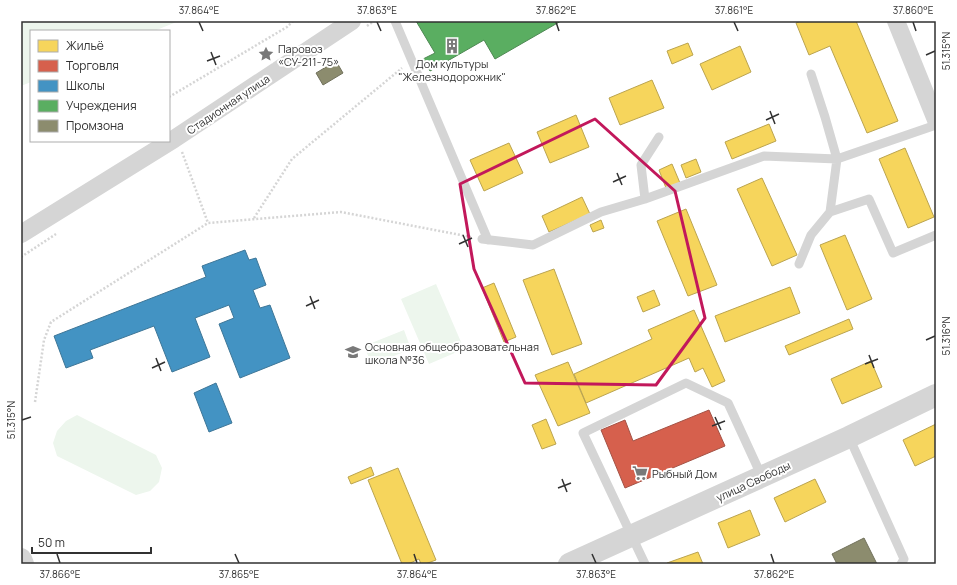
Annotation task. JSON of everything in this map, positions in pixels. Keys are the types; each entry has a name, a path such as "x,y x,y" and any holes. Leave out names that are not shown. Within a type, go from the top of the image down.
{"street":[{"name":"Стадионная улица","path":"21,234 174,140 352,21"},
{"path":"896,21 936,120"},
{"name":"улица Свободы","path":"569,564 762,477 936,396"},
{"path":"21,559 23,564"}],"lane":[{"path":"395,21 485,239 533,245 601,212 645,199 764,156 837,160 936,125"},
{"path":"799,264 811,235 830,212 837,160 811,74"},
{"path":"645,199 641,165 659,137"},
{"path":"830,212 869,199 893,253 936,235"},
{"path":"645,564 584,433 686,382 728,403 762,477"},
{"path":"849,437 904,559 901,564"}],"path":[{"path":"170,96 287,27 293,21"},
{"path":"253,218 292,159 411,59"},
{"path":"174,140 184,154 208,223"},
{"path":"34,402 44,340 51,322 208,223 253,218 341,212 485,239"}],"highlighted area":[{"path":"595,119 675,191 705,318 656,385 525,383 474,269 460,184"}],"shaded area":[{"path":"21,21 179,21 156,30 30,30 30,82 21,86"},
{"path":"436,284 464,349 429,364 401,299"},
{"path":"404,330 411,349 372,365 364,346"},
{"path":"77,415 156,455 162,468 159,482 150,491 136,495 57,456 53,443 57,431 66,421"}],"building: Жильё":[{"path":"801,21 856,21 898,121 867,133 830,46 809,55 796,23"},
{"path":"688,43 693,55 672,64 667,51"},
{"path":"740,46 751,72 712,90 700,64"},
{"path":"652,80 664,108 620,125 609,98"},
{"path":"576,115 589,147 550,163 537,132"},
{"path":"769,124 776,141 732,159 725,142"},
{"path":"509,143 523,173 484,191 470,160"},
{"path":"905,148 934,217 908,228 879,159"},
{"path":"696,159 701,172 686,178 681,165"},
{"path":"672,164 680,183 666,188 659,170"},
{"path":"762,178 797,255 772,266 737,189"},
{"path":"582,197 590,214 549,232 542,216"},
{"path":"686,209 717,285 688,296 657,221"},
{"path":"601,220 604,228 593,232 590,225"},
{"path":"845,235 872,299 847,310 820,245"},
{"path":"554,269 582,344 552,355 523,280"},
{"path":"494,283 516,337 504,342 482,288"},
{"path":"790,287 800,313 725,342 715,316"},
{"path":"654,290 660,305 643,312 637,297"},
{"path":"694,310 725,381 712,387 703,368 695,372 689,358 586,403 574,374 652,339 648,330"},
{"path":"849,319 853,329 789,355 785,346"},
{"path":"871,361 882,387 842,404 831,379"},
{"path":"568,362 590,413 558,426 535,375"},
{"path":"546,419 556,444 542,449 532,425"},
{"path":"936,424 936,456 915,466 903,440"},
{"path":"371,467 374,475 351,484 348,477"},
{"path":"398,468 436,560 425,564 421,564 419,559 408,564 402,564 368,480"},
{"path":"815,479 826,502 785,522 774,498"},
{"path":"750,510 760,535 728,548 718,523"},
{"path":"698,552 703,564 667,564 667,563"}],"building: Торговля":[{"path":"709,410 725,446 625,488 601,430 625,420 633,441"}],"building: Школы":[{"path":"245,250 249,260 256,258 266,285 253,290 260,308 270,305 290,358 240,378 219,324 234,318 229,305 195,318 210,357 172,372 154,326 90,350 93,358 66,368 54,336 206,277 202,266"},
{"path":"216,383 232,423 209,432 194,393"}],"building: Учреждения":[{"name":"Дом культуры \"Железнодорожник\"","path":"416,21 561,21 495,59 484,40 430,71 423,59 435,53"}],"building: Промзона":[{"path":"336,61 343,73 323,85 316,73"},
{"path":"864,538 877,564 837,564 832,554"}],"place":[{"name":"Дом культуры \"Железнодорожник\"","path":"452,46"},
{"name":"Паровоз «СУ-211-75»","path":"266,54"},
{"name":"Основная общеобразовательная школа №36","path":"353,352"},
{"name":"Рыбный Дом","path":"640,473"}]}
